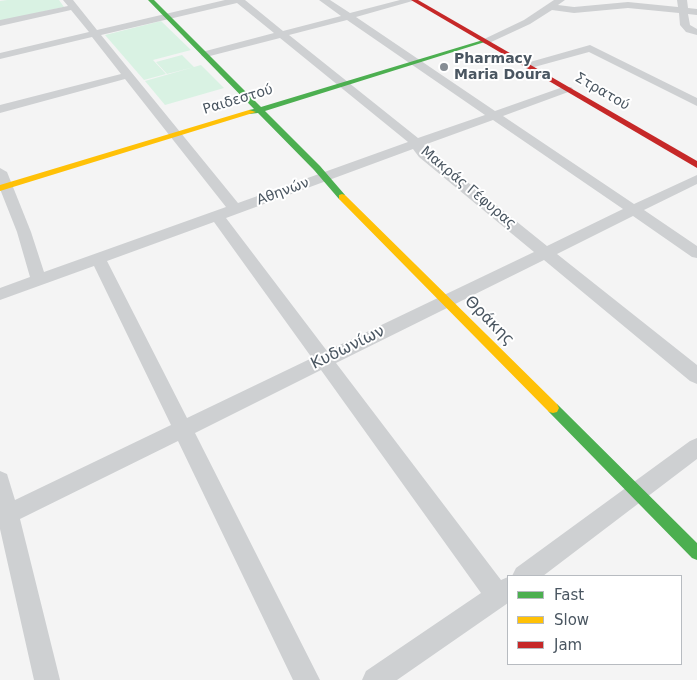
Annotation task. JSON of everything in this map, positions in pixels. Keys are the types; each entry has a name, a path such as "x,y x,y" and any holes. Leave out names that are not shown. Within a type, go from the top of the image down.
{"street":[{"name":"Θράκης","path":"151,0 260,109 446,301 697,553"},
{"path":"0,56 238,0"},
{"name":"Μακράς Γέφυρας","path":"238,0 344,84 416,144 424,154 697,376"},
{"path":"324,0 697,253"},
{"path":"206,54 412,0"},
{"name":"Στρατού","path":"412,0 697,164"},
{"path":"485,41 508,32 561,0"},
{"path":"682,0 685,25 689,30 697,32"},
{"path":"0,22 71,4 235,209"},
{"path":"552,6 574,10 628,6 697,12"},
{"name":"Ραιδεστού","path":"3,188 485,41"},
{"path":"527,66 590,48 697,102"},
{"path":"0,109 128,75"},
{"name":"Αθηνών","path":"0,294 567,89"},
{"path":"0,172 3,188 24,232 39,280"},
{"name":"Κυδωνίων","path":"4,516 697,178"},
{"path":"217,216 324,360 503,592 375,680"},
{"path":"98,259 306,680"},
{"path":"525,575 697,447"},
{"path":"0,481 4,516 47,680"}],"green space":[{"path":"59,0 64,7 0,21 0,1"},
{"path":"161,21 191,50 153,60 166,74 144,80 105,35"},
{"path":"182,55 194,67 167,74 156,62"},
{"path":"201,65 224,88 165,105 145,81"}],"traffic: fast":[{"path":"151,0 317,168 342,197"},
{"path":"252,112 485,41"},
{"path":"553,408 697,553"}],"traffic: slow":[{"path":"0,188 252,112"},
{"path":"342,197 553,408"}],"traffic: jam":[{"path":"414,0 697,165"}],"place":[{"name":"Pharmacy Maria Doura","path":"444,67"}]}
